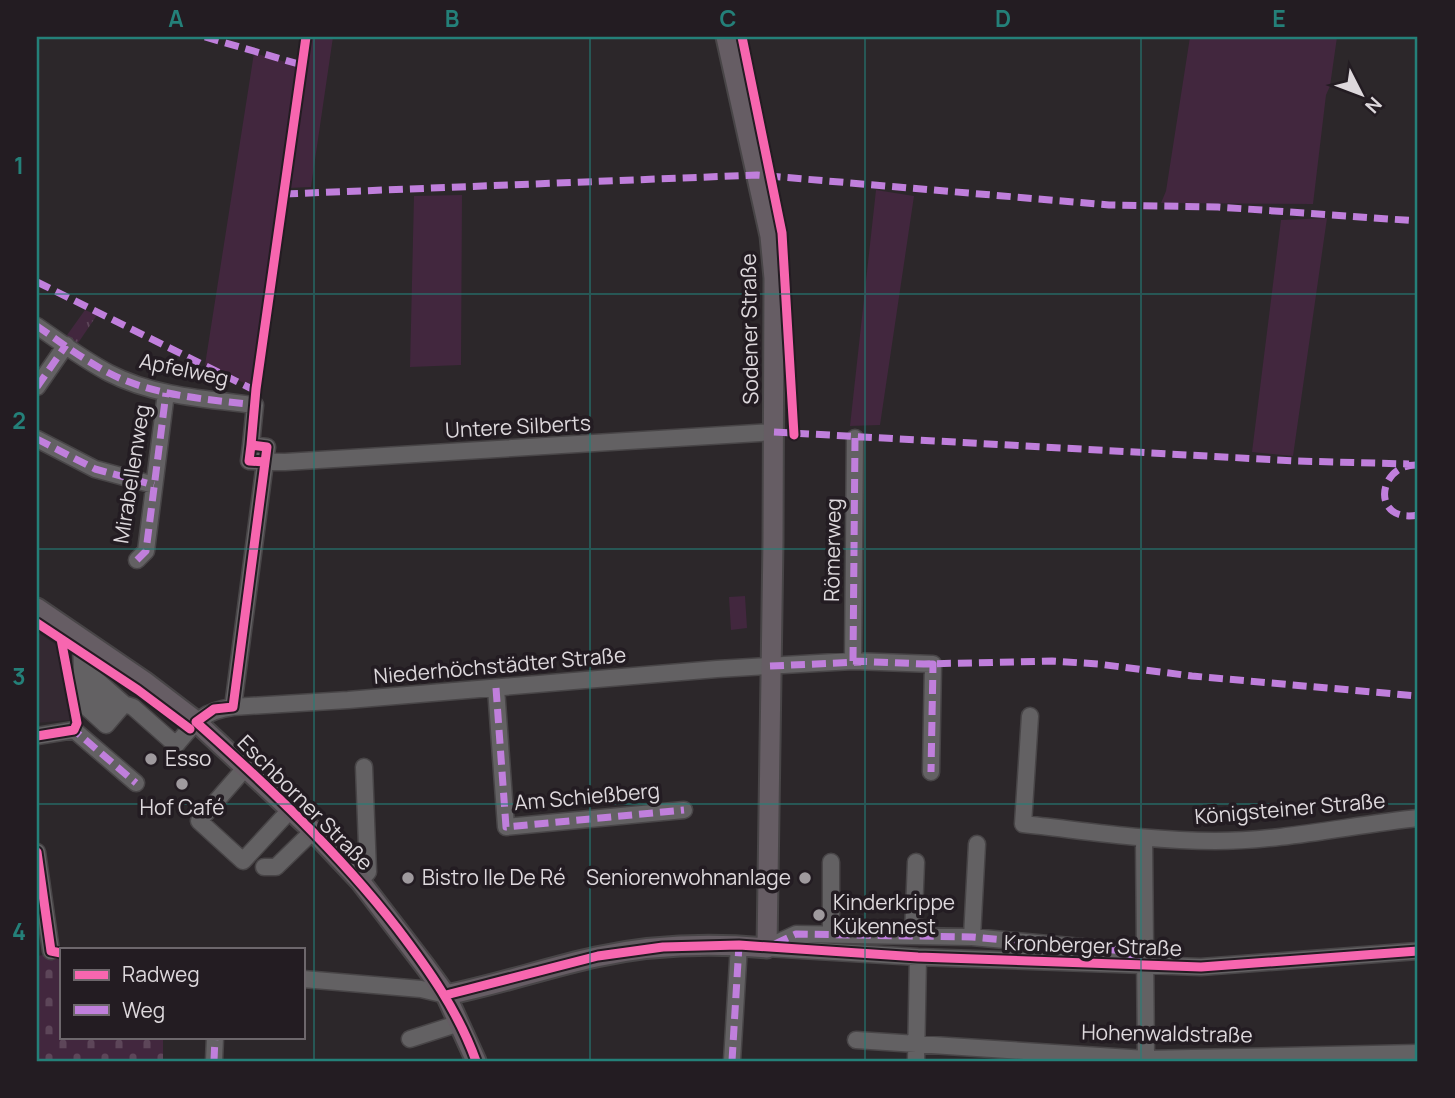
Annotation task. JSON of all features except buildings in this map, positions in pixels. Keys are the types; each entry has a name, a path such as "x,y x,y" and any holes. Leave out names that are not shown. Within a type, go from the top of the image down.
{"main road":[{"name":"Sodener Straße","path":"726,37 770,236 775,318 767,947"},
{"name":"Eschborner Straße","path":"37,608 144,681 196,722 313,831 360,881 446,995 476,1061"},
{"path":"446,995 598,956 663,947 767,947"}],"street":[{"name":"Apfelweg","path":"37,326 109,373 166,393 255,405 251,445 267,447 265,463"},
{"path":"37,387 66,345"},
{"name":"Mirabellenweg","path":"137,560 146,551 166,393"},
{"name":"Untere Silberts","path":"265,463 774,432"},
{"name":"Römerweg","path":"853,662 855,438"},
{"path":"37,439 95,469 154,485"},
{"path":"233,707 265,463"},
{"path":"81,638 82,686 119,710"},
{"name":"Niederhöchstädter Straße","path":"119,710 133,707 176,745 196,722 214,709 496,688 771,658 933,664 931,772"},
{"path":"82,667 119,710"},
{"name":"Am Schießberg","path":"496,688 506,827 684,810"},
{"name":"Königsteiner Straße","path":"1030,716 1023,824 1144,840 1227,841 1418,818"},
{"path":"37,736 74,730 136,783"},
{"path":"246,767 199,821 243,861 291,809"},
{"name":"Eschborner Straße","path":"360,881 368,872 364,767"},
{"path":"264,867 276,867 313,831"},
{"name":"Kronberger Straße","path":"1144,840 1146,965"},
{"path":"972,937 977,844"},
{"path":"37,852 50,952"},
{"path":"831,862 831,934"},
{"path":"908,936 916,862"},
{"path":"904,882 908,936"},
{"name":"Kronberger Straße","path":"767,947 796,934 972,937 1125,951 1146,965"},
{"path":"732,1061 739,945"},
{"name":"Kronberger Straße","path":"767,947 918,957 1201,967 1418,951"},
{"path":"916,1053 918,957"},
{"path":"1146,965 1146,1060"},
{"path":"304,979 421,989 446,995"},
{"path":"410,1039 460,1023"},
{"path":"214,1061 215,1038"},
{"name":"Hohenwaldstraße","path":"856,1040 916,1053 1146,1060 1418,1053"}],"shaded area":[{"path":"37,632 58,646 73,717 69,720 37,723"}],"green space":[{"path":"310,37 333,37 311,187 288,188"},
{"path":"1190,37 1337,37 1330,86 1326,95 1313,204 1161,203 1166,191"},
{"path":"254,53 300,66 255,388 205,365"},
{"path":"876,190 914,196 880,425 850,426"},
{"path":"462,195 461,365 410,367 414,196"},
{"path":"1327,218 1293,456 1252,452 1281,220"},
{"path":"85,310 97,315 76,346 65,338"},
{"path":"745,596 747,628 731,630 729,597"},
{"path":"51,954 60,960 60,1038 163,1038 163,1061 37,1061 37,956"}],"marked path":[{"path":"205,37 302,65"},
{"path":"284,194 757,175 1109,205 1218,207 1418,221"},
{"path":"37,282 256,391"},
{"path":"37,326 90,362 126,381 162,392 255,405"},
{"path":"37,387 66,345"},
{"path":"137,560 146,551 166,393"},
{"path":"774,432 1296,461 1409,464"},
{"path":"853,661 855,438"},
{"path":"37,439 95,469 154,485"},
{"path":"1418,465 1404,467 1394,473 1387,482 1385,493 1386,503 1392,511 1403,515 1418,515"},
{"path":"853,661 924,664 1052,661 1418,696"},
{"path":"770,666 861,662"},
{"path":"928,664 933,664 931,772"},
{"path":"496,688 506,827 684,810"},
{"path":"68,731 74,730 136,783"},
{"path":"775,944 796,934 972,937 1125,951 1143,963"},
{"path":"732,1061 739,945"},
{"path":"214,1061 215,1038"}],"cycle path":[{"path":"251,445 256,389 306,37"},
{"path":"742,37 782,233 794,435"},
{"path":"265,462 249,461 251,445 267,447 233,707 214,709 196,722 301,820 374,900 442,992 461,1025 476,1061"},
{"path":"37,623 138,690 190,729"},
{"path":"37,736 74,730 77,723 61,639"},
{"path":"37,852 51,951 60,953"},
{"path":"446,995 598,956 663,947 739,945 918,957 1201,967 1418,951"}],"place":[{"name":"Esso","path":"151,759"},
{"name":"Hof Café","path":"182,784"},
{"name":"Bistro Ile De Ré","path":"408,878"},
{"name":"Seniorenwohnanlage","path":"805,878"},
{"name":"Kinderkrippe Kükennest","path":"819,915"}]}
